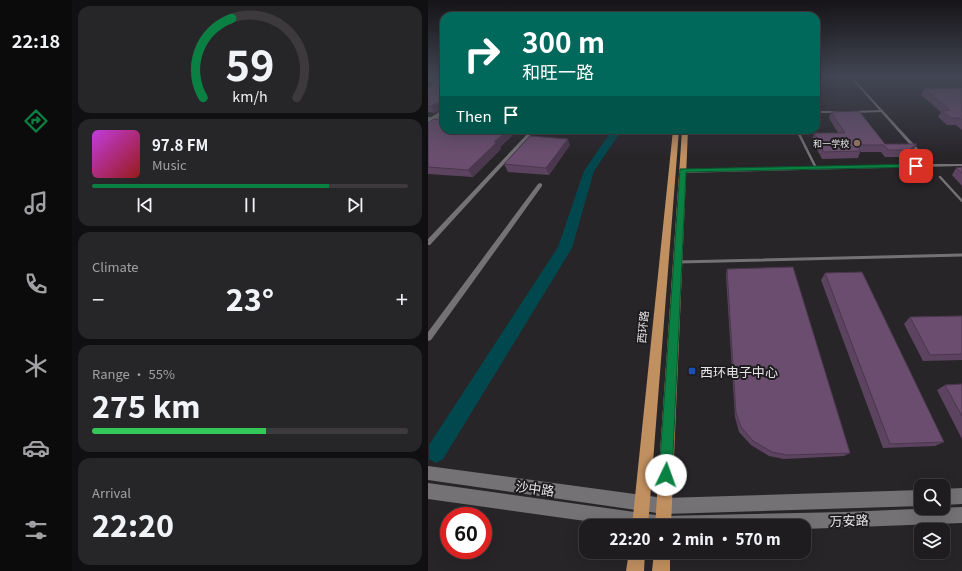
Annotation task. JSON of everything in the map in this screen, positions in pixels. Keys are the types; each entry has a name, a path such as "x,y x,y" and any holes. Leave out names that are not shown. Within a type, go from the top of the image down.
{"main road":[{"name":"西环路","path":"640,519 676,134"},
{"path":"663,519 685,134"},
{"path":"635,571 636,559"},
{"path":"661,571 662,559"}],"street":[{"path":"875,104 931,166"},
{"path":"428,122 431,118 440,113"},
{"path":"428,243 529,134"},
{"path":"682,171 962,165"},
{"path":"428,338 540,185"},
{"name":"沙中路","path":"428,473 642,503"},
{"name":"沙中路","path":"428,491 614,519"},
{"path":"950,497 962,496"},
{"name":"万安路","path":"642,503 664,506 914,498"},
{"name":"万安路","path":"811,521 962,515"}],"lane":[{"path":"852,112 882,111"},
{"path":"820,112 838,112"},
{"path":"799,134 816,168"},
{"path":"940,177 962,201"},
{"path":"677,262 962,255"}],"building":[{"path":"428,104 436,104 431,106 428,106"},
{"path":"942,104 962,104 962,120 960,118 951,118 942,111 950,110"},
{"path":"859,111 885,144 917,144 909,150 888,150 884,145 859,145 860,147 858,147 861,151 824,152 815,134 845,133 831,112"},
{"path":"434,119 440,120 440,134 503,134 468,170 428,167 428,123"},
{"path":"530,136 568,139 546,168 504,164"},
{"path":"962,167 962,173 956,168"},
{"path":"793,267 850,453 787,455 772,452 753,441 741,427 736,413 727,269"},
{"path":"862,272 944,442 890,444 825,273"},
{"path":"962,316 962,354 930,355 910,317"},
{"path":"962,384 962,416 945,385"}],"waterway":[{"path":"436,452 565,248 589,171 614,134"}],"place":[{"name":"和一学校","path":"857,143"},
{"name":"西环电子中心","path":"692,371"}],"route":[{"path":"666,475 682,171 916,166"}]}
